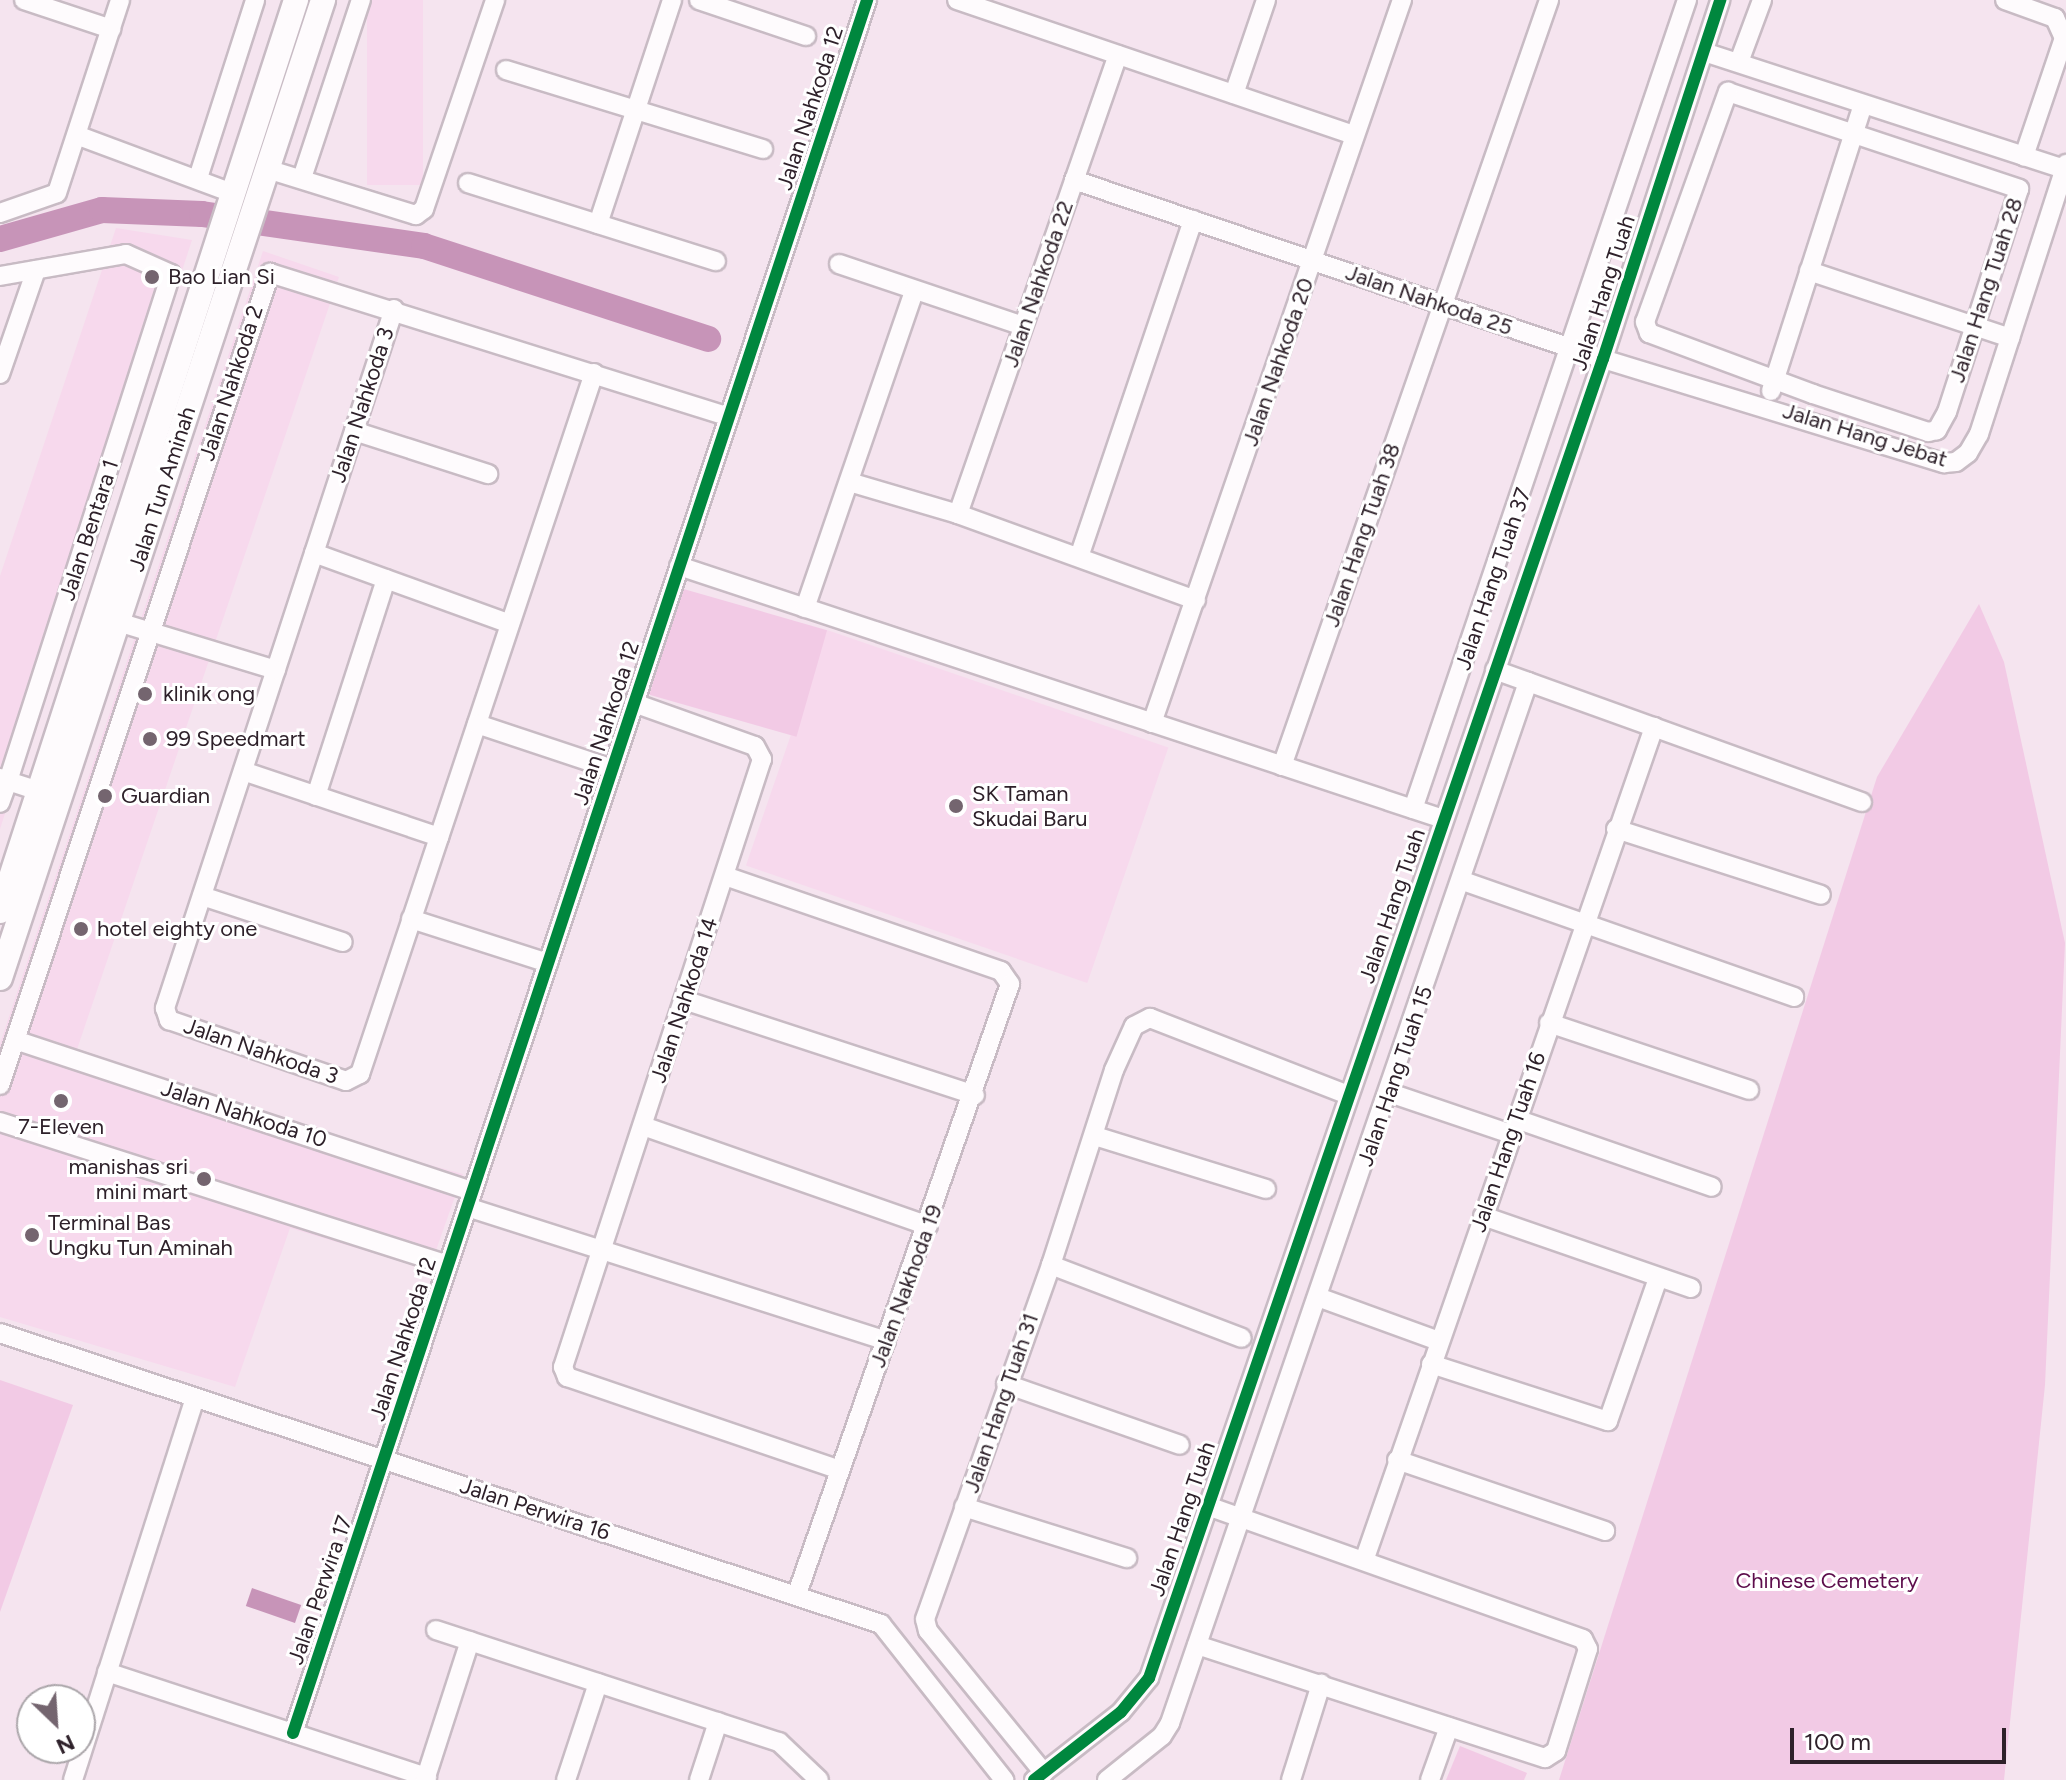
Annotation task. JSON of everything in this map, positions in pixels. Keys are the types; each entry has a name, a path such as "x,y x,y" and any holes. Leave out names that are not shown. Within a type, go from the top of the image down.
{"main road":[{"name":"Jalan Tun Aminah","path":"0,978 118,622 222,270 296,0"},
{"name":"Jalan Tun Aminah","path":"242,196 267,169 323,0"},
{"name":"Jalan Tun Aminah","path":"0,911 38,791 222,270"}],"street":[{"path":"24,0 111,29"},
{"path":"0,213 57,193 79,136 120,0"},
{"path":"198,178 255,0"},
{"path":"302,178 361,0"},
{"path":"267,169 406,213 424,209 495,0"},
{"path":"598,224 672,0"},
{"path":"699,0 806,36"},
{"name":"Jalan Nahkoda 12","path":"384,1459 867,0"},
{"path":"957,0 1009,8 1118,55 1354,135"},
{"path":"1234,94 1266,0"},
{"name":"Jalan Nahkoda 20","path":"1152,723 1402,0"},
{"name":"Jalan Hang Tuah 38","path":"1282,766 1549,0"},
{"name":"Jalan Hang Tuah 37","path":"1413,809 1573,349 1687,0"},
{"name":"Jalan Hang Tuah","path":"1039,1776 1121,1712 1149,1678 1603,359 1720,0"},
{"path":"1739,62 1762,0"},
{"path":"2005,0 2055,18 2064,38 2024,156"},
{"path":"1704,52 2024,156 2065,166"},
{"name":"Jalan Nahkoda 22","path":"958,514 1118,55"},
{"path":"506,70 636,106 763,149"},
{"name":"Jalan Hang Tuah 28","path":"1728,92 1854,133 2019,189 1944,423 1928,432 1655,338 1645,322 1728,92"},
{"path":"1767,406 1863,105"},
{"path":"79,136 242,196"},
{"name":"Jalan Hang Jebat","path":"1603,359 1767,406 1944,463 1956,462 1979,434 2065,166"},
{"name":"Jalan Nahkoda 25","path":"1074,180 1603,359"},
{"path":"468,183 716,261"},
{"path":"1079,557 1193,220"},
{"name":"Jalan Bentara 1","path":"0,803 4,779 170,278 168,269 126,254 36,270"},
{"path":"839,264 1023,326"},
{"path":"0,276 36,270 0,374"},
{"path":"1809,271 2010,338"},
{"name":"Jalan Nahkoda 2","path":"0,1085 270,273 394,309 729,417"},
{"path":"805,608 914,291"},
{"name":"Jalan Nahkoda 3","path":"394,309 165,1008 169,1020 346,1081 360,1074 594,373"},
{"path":"354,431 488,474"},
{"path":"849,482 958,514 1196,600"},
{"path":"314,553 510,624"},
{"path":"679,566 1443,819"},
{"path":"316,796 386,579"},
{"path":"118,622 276,670"},
{"path":"1495,670 1862,802"},
{"name":"Jalan Hang Tuah 15","path":"1107,1780 1162,1736 1197,1645 1239,1517 1463,881 1528,682"},
{"name":"Jalan Nahkoda 14","path":"634,703 755,746 762,759 566,1354 567,1377 840,1470"},
{"path":"477,724 612,769"},
{"name":"Jalan Hang Tuah 16","path":"1365,1558 1654,727"},
{"path":"243,771 439,837"},
{"path":"4,779 38,791"},
{"path":"1616,829 1821,895"},
{"name":"Jalan Nakhoda 19","path":"725,876 1008,977 975,1095 797,1594"},
{"path":"1463,881 1794,997"},
{"path":"202,896 343,942"},
{"path":"411,919 548,963"},
{"path":"684,1000 975,1095"},
{"name":"Jalan Hang Tuah 31","path":"1039,1776 928,1631 928,1605 1051,1265 1114,1070 1134,1026 1158,1020 1349,1095"},
{"path":"1549,1023 1749,1090"},
{"name":"Jalan Nahkoda 10","path":"15,1040 469,1199 601,1251 886,1341"},
{"path":"1390,1093 1513,1126 1712,1187"},
{"path":"0,1122 447,1265"},
{"path":"643,1126 928,1226"},
{"path":"1095,1136 1266,1189"},
{"path":"1483,1216 1691,1288"},
{"path":"1051,1265 1242,1338"},
{"path":"1431,1364 1548,1406 1608,1421 1658,1278"},
{"path":"1318,1297 1439,1341"},
{"name":"Jalan Perwira 16","path":"0,1333 881,1624 900,1641 1004,1780"},
{"path":"1006,1384 1180,1445"},
{"path":"73,1780 195,1398"},
{"name":"Jalan Perwira 17","path":"293,1733 384,1459"},
{"path":"1397,1460 1605,1531"},
{"path":"1197,1645 1552,1758 1587,1643 1365,1558 1207,1506"},
{"path":"964,1507 1127,1558"},
{"path":"436,1630 779,1742 819,1780"},
{"path":"107,1672 426,1778 470,1641"},
{"path":"566,1780 598,1683"},
{"path":"1291,1780 1321,1684"},
{"path":"699,1780 718,1722"},
{"path":"1430,1780 1449,1727"}],"shaded area":[{"path":"367,0 423,0 423,185 367,185"},
{"path":"116,228 192,240 0,829 0,576"},
{"path":"263,251 339,277 71,1067 463,1174 429,1270 290,1228 235,1387 0,1317 0,1044"},
{"name":"SK Taman Skudai Baru","path":"827,630 1168,748 1087,983 746,865"},
{"path":"252,1588 301,1605 295,1623 246,1606"}],"green space":[{"path":"680,588 827,630 796,737 649,695"},
{"name":"Chinese Cemetery","path":"1979,604 2004,662 2065,943 2045,1385 2004,1780 1559,1780 1877,777"},
{"path":"0,1380 73,1405 0,1612"},
{"path":"1460,1746 1527,1773 1524,1780 1446,1780"}],"waterway":[{"path":"0,239 102,210 202,214 424,246 708,339"}],"cycle path":[{"path":"293,1733 867,0"},
{"path":"1034,1780 1121,1712 1149,1678 1603,359 1720,0"}],"place":[{"name":"Bao Lian Si","path":"152,277"},
{"name":"klinik ong","path":"145,694"},
{"name":"99 Speedmart","path":"150,739"},
{"name":"Guardian","path":"105,796"},
{"name":"SK Taman Skudai Baru","path":"956,806"},
{"name":"hotel eighty one","path":"81,929"},
{"name":"7-Eleven","path":"61,1101"},
{"name":"manishas sri mini mart","path":"204,1179"},
{"name":"Terminal Bas Ungku Tun Aminah","path":"32,1235"}]}
